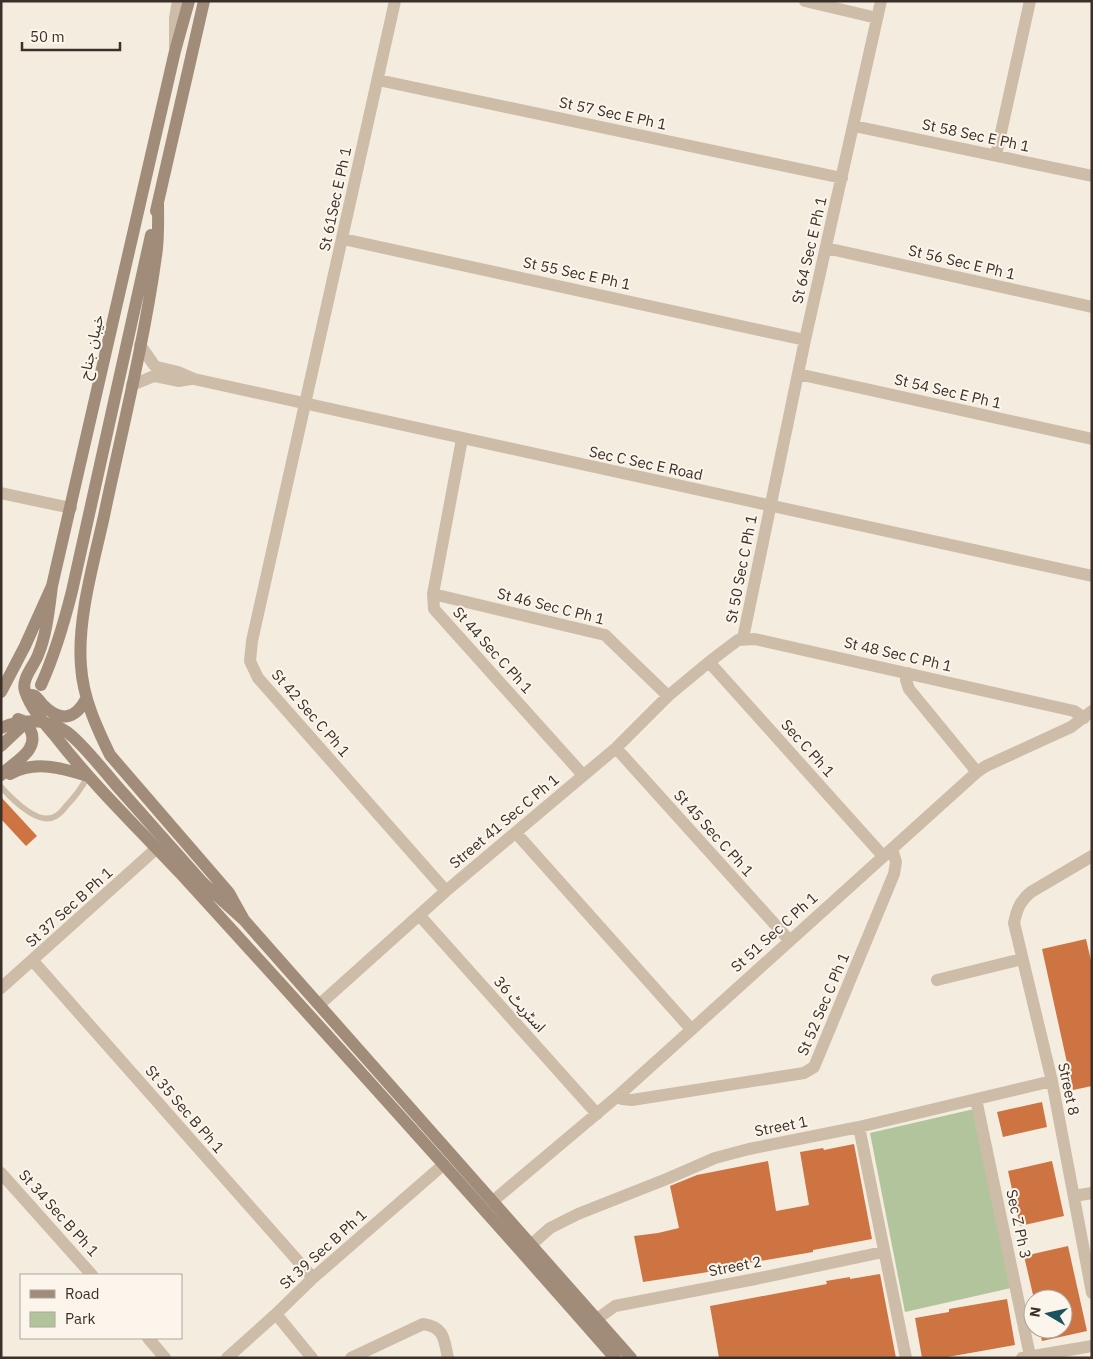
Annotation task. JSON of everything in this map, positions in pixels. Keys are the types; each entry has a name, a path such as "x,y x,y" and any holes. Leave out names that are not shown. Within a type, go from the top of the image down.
{"main road":[{"name":"خیبان جناح","path":"1,692 25,646 52,586 175,51 189,1"},
{"path":"41,685 62,631 72,591 204,1"},
{"path":"158,203 156,254 132,386 89,585 80,662 86,699 98,731 110,755 229,893 244,920"},
{"path":"52,586 43,641 24,683 26,694 35,710 88,776 157,848 307,1012 615,1358"},
{"path":"26,694 35,696 51,712 61,716 76,713 86,699"},
{"path":"1,722 17,719 24,721 30,727 32,738 25,756 1,777"},
{"path":"1,728 19,722 35,721 66,731 203,883 244,920 320,1004 631,1358"},
{"path":"1,746 20,728"},
{"path":"1,777 20,769 36,766 66,769 88,776"}],"street":[{"path":"175,51 175,18 178,1"},
{"name":"St 61Sec E Ph 1","path":"304,402 343,239 395,1"},
{"path":"805,1 877,18"},
{"name":"St 64 Sec E Ph 1","path":"770,507 805,340 881,1"},
{"path":"996,155 1030,1"},
{"name":"St 57 Sec E Ph 1","path":"378,80 842,178"},
{"name":"St 58 Sec E Ph 1","path":"854,126 1092,176"},
{"name":"St 55 Sec E Ph 1","path":"343,239 805,340"},
{"name":"St 56 Sec E Ph 1","path":"826,248 1092,307"},
{"name":"Sec C Sec E Road","path":"140,345 157,368 178,372 194,378 770,507 1091,574"},
{"name":"St 54 Sec E Ph 1","path":"798,374 1092,439"},
{"name":"Sec C Sec E Road","path":"132,386 154,376 178,381 194,378"},
{"name":"St 42 Sec C Ph 1","path":"304,402 252,641 250,661 258,678 446,891"},
{"name":"St 44 Sec C Ph 1","path":"462,439 433,594 434,609 583,775"},
{"path":"1,493 71,508"},
{"name":"St 50 Sec C Ph 1","path":"743,638 770,507"},
{"name":"St 46 Sec C Ph 1","path":"433,594 605,635 668,696"},
{"path":"709,662 733,643 743,638"},
{"name":"St 48 Sec C Ph 1","path":"743,638 756,639 1074,710 1088,715"},
{"name":"Street 41 Sec C Ph 1","path":"320,1004 446,891 616,748 668,696 709,662"},
{"name":"Sec C Ph 1","path":"709,662 887,853"},
{"path":"908,673 906,680 909,689 977,772"},
{"name":"St 51 Sec C Ph 1","path":"493,1201 619,1095 691,1028 977,772 1070,727 1088,715"},
{"name":"St 45 Sec C Ph 1","path":"616,748 789,940"},
{"path":"516,833 691,1028"},
{"name":"St 37 Sec B Ph 1","path":"1,988 157,848"},
{"name":"St 52 Sec C Ph 1","path":"619,1095 622,1099 632,1100 804,1074 814,1067 894,874 896,862 887,853"},
{"name":"Street 8","path":"1092,856 1031,892 1016,909 1014,923 1052,1081 1092,1293"},
{"name":"اسٹریٹ 36","path":"420,916 597,1114"},
{"path":"937,980 1022,959"},
{"name":"St 35 Sec B Ph 1","path":"33,961 313,1278"},
{"name":"Street 1","path":"532,1244 550,1228 578,1214 715,1158 749,1149 859,1127 1052,1081"},
{"name":"Sec Z Ph 3","path":"976,1099 1026,1357"},
{"path":"859,1127 906,1358"},
{"name":"St 39 Sec B Ph 1","path":"227,1358 313,1278 443,1165"},
{"name":"St 34 Sec B Ph 1","path":"1,1172 91,1274"},
{"path":"1074,1196 1092,1193"},
{"name":"Street 2","path":"596,1319 615,1306 755,1280 883,1252"},
{"path":"276,1314 312,1358"},
{"path":"351,1358 423,1324 432,1325 440,1331 444,1337 448,1358"},
{"path":"149,1339 166,1358"},
{"path":"1026,1357 1092,1346"}],"lane":[{"path":"1,787 31,814 39,818 52,818 58,816 74,798 88,776"}],"green space":[{"path":"974,1109 1011,1288 905,1312 870,1133"}],"building":[{"path":"1,797 37,836 26,846 1,819"},
{"path":"1086,939 1092,965 1092,1086 1073,1090 1042,949"},
{"path":"1042,1102 1047,1127 1003,1137 997,1112"},
{"path":"854,1144 872,1239 813,1250 813,1252 725,1267 725,1269 643,1282 634,1236 679,1228 670,1186 697,1175 768,1161 776,1211 809,1205 800,1152 823,1148 824,1150"},
{"path":"1052,1161 1064,1216 1020,1226 1008,1171"},
{"path":"1068,1246 1087,1331 1073,1334 1073,1289 1032,1289 1024,1256"},
{"path":"880,1274 896,1358 719,1358 710,1306 827,1284 826,1281"},
{"path":"1007,1299 1015,1345 942,1358 922,1358 915,1318 949,1312 949,1309"}]}
